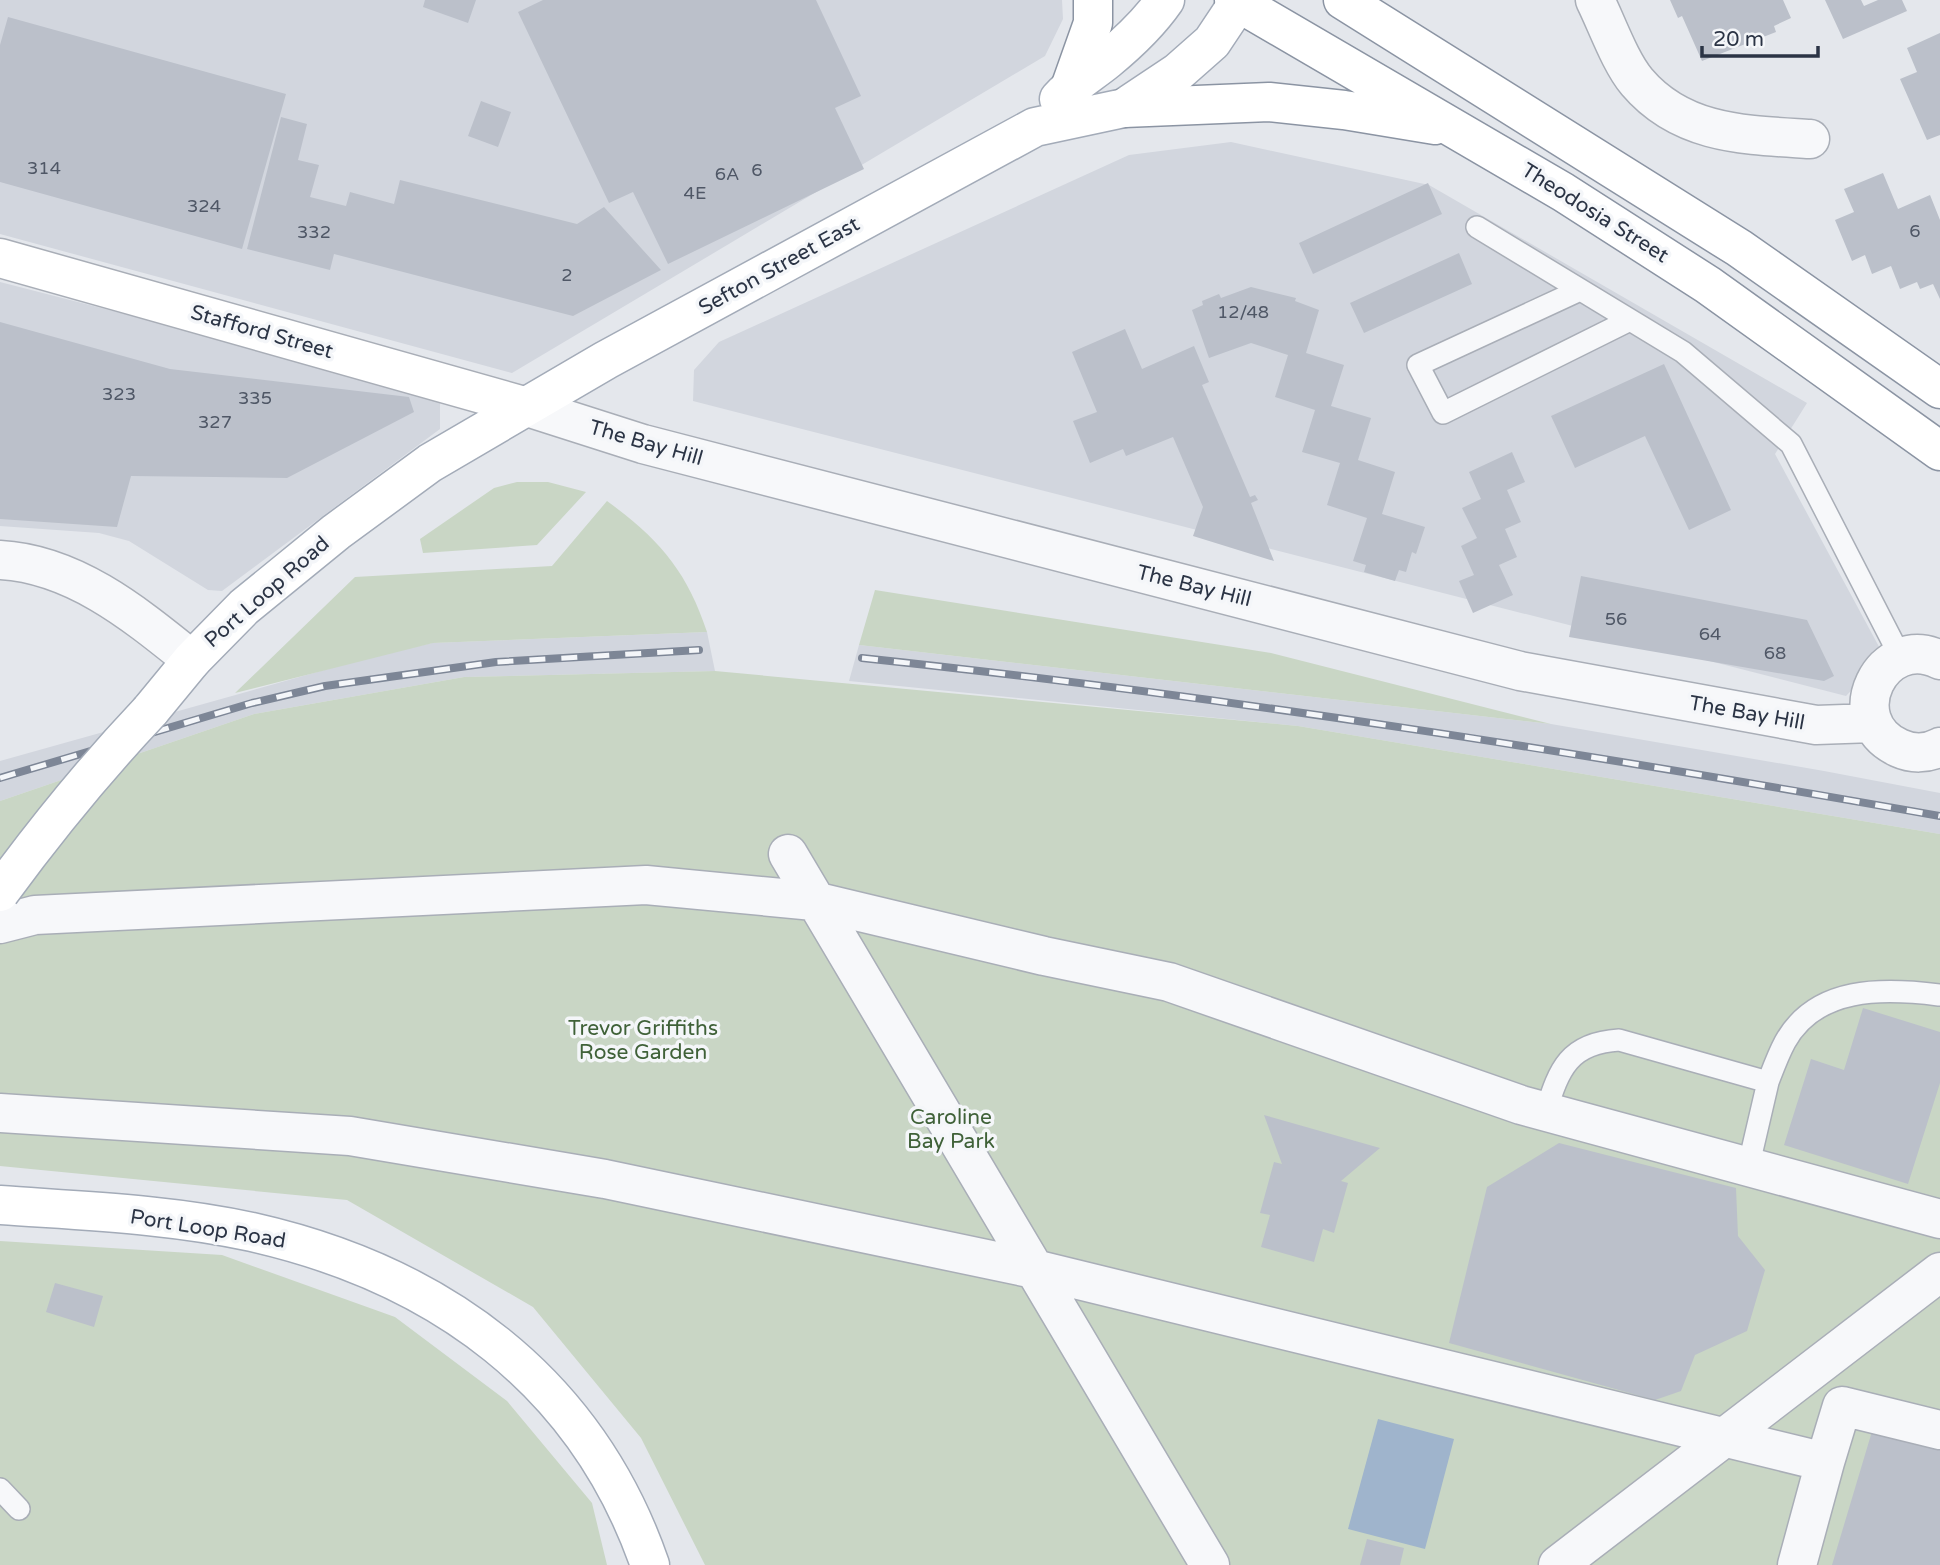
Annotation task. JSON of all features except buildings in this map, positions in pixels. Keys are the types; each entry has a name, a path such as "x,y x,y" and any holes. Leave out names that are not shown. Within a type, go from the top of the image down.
{"main road":[{"path":"1071,85 1093,23 1093,0"},
{"name":"Sefton Street East","path":"1035,127 1071,85 1107,60 1150,22 1165,0"},
{"path":"1343,0 1739,248 1940,389"},
{"name":"Sefton Street East","path":"524,406 1035,127 1124,108 1178,72 1212,42 1237,1"},
{"name":"Theodosia Street","path":"1237,1 1461,130 1708,285 1940,451"},
{"path":"1124,108 1269,102 1344,110 1461,130"},
{"name":"Stafford Street","path":"0,258 524,406"},
{"name":"Port Loop Road","path":"0,892 42,832 92,772 150,711 192,660 244,607 336,532 430,463 524,406"},
{"name":"Port Loop Road","path":"0,1205 156,1218 251,1232 351,1260 433,1300 486,1334 557,1402 609,1474 629,1512 650,1565"}],"street":[{"path":"1595,0 1635,80 1664,108 1703,128 1735,135 1810,139"},
{"name":"The Bay Hill","path":"524,406 643,444 1520,671 1816,726 1873,723"},
{"path":"0,560 63,574 90,587 149,625 192,660"},
{"path":"1940,660 1919,654 1900,658 1887,666 1876,677 1870,692 1869,708 1873,723 1881,736 1906,752 1921,753 1940,747"},
{"path":"788,854 1210,1565"},
{"path":"0,924 35,915 646,885 814,901 1044,956 1169,982 1546,1111 1940,1219"},
{"path":"0,1113 350,1136 605,1180 1034,1269 1825,1462"},
{"path":"1558,1565 1940,1272"},
{"path":"1797,1565 1842,1406 1940,1430"}],"lane":[{"path":"1477,227 1683,352 1791,444 1900,658"},
{"path":"1580,290 1418,365 1443,413 1630,320"},
{"path":"1748,1168 1768,1082 1785,1042 1798,1024 1825,1003 1873,991 1939,995"},
{"path":"1546,1111 1558,1072 1575,1054 1596,1041 1619,1040 1768,1082"},
{"path":"0,1489 19,1508"}],"shaded area":[{"path":"0,0 1062,0 1063,19 1045,56 512,373 0,234"},
{"path":"1231,142 1429,185 1807,403 1775,454 1884,656 1846,696 693,401 694,370 719,342 1129,155"},
{"path":"0,282 440,395 440,429 222,591 208,590 129,541 99,533 0,526"},
{"path":"707,632 715,671 464,677 254,714 0,801 0,761 367,658 432,643"},
{"path":"859,645 1551,724 1824,771 1940,793 1940,834 1298,726 849,681"}],"green space":[{"path":"517,482 548,482 586,492 537,545 423,553 420,539 494,488"},
{"path":"607,501 642,529 669,558 690,591 707,632 433,643 235,693 355,577 552,566"},
{"path":"875,590 1271,653 1551,724 859,645"},
{"name":"Caroline Bay Park","path":"715,671 1298,726 1940,834 1940,1565 705,1565 641,1438 533,1307 347,1200 0,1166 0,801 254,714 464,677"},
{"path":"0,1241 222,1255 395,1317 507,1401 592,1503 607,1565 0,1565"}],"water":[{"path":"1378,1419 1454,1439 1425,1549 1348,1529"}],"railway":[{"path":"0,778 252,703 325,686 496,662 699,650"},
{"path":"862,658 1268,708 1671,770 1940,816"}],"park label":[{"name":"Trevor Griffiths Rose Garden","path":"643,1040"}]}
